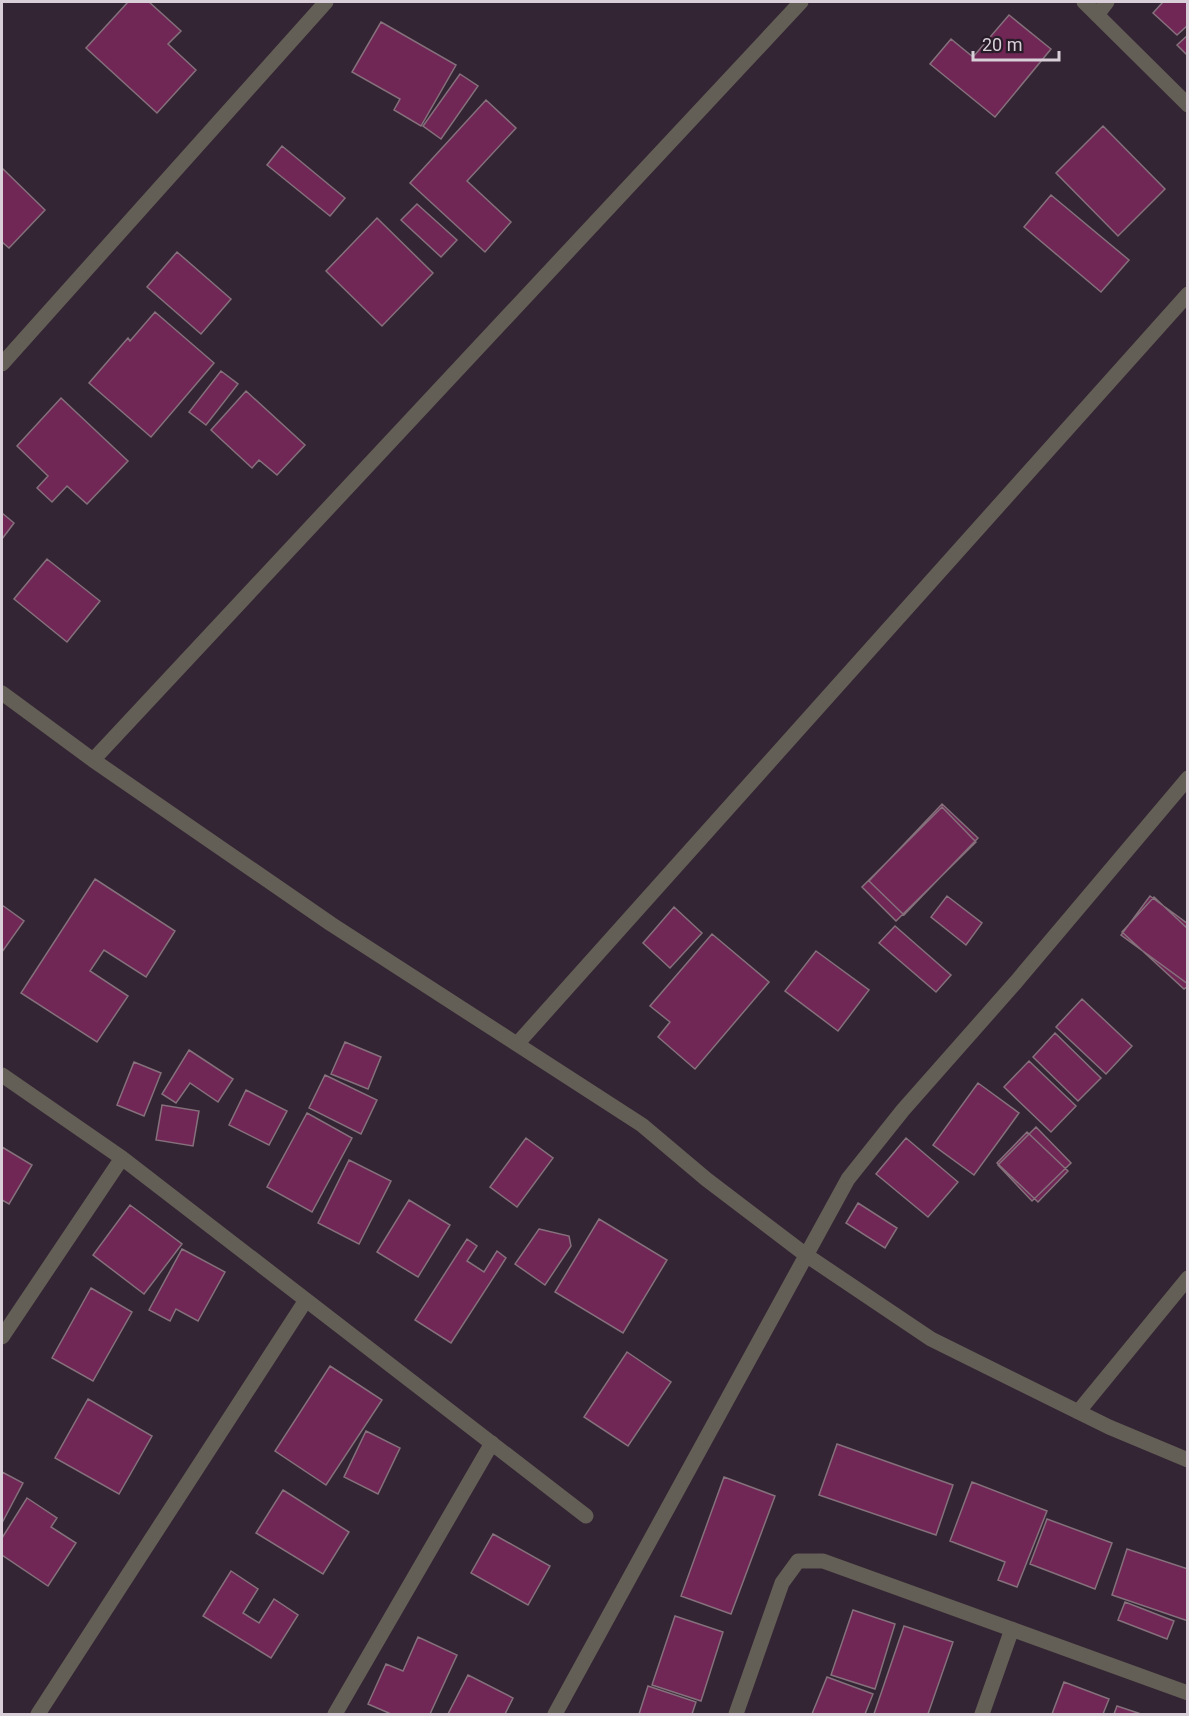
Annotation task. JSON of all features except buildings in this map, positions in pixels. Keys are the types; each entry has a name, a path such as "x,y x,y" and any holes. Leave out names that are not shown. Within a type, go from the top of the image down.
{"street":[{"path":"2,364 326,2"},
{"path":"93,760 801,2"},
{"path":"1084,2 1188,105"},
{"path":"1097,15 1107,2"},
{"path":"517,1044 1188,294"},
{"path":"2,693 93,760 331,924 642,1125 706,1179 806,1255 930,1339 1078,1412 1188,1460"},
{"path":"555,1714 848,1179 1188,778"},
{"path":"2,1076 122,1158 586,1516"},
{"path":"2,1338 122,1158"},
{"path":"1078,1412 1188,1278"},
{"path":"38,1714 306,1300"},
{"path":"335,1714 492,1443"},
{"path":"736,1714 782,1584 798,1561 823,1561 1188,1693"},
{"path":"982,1714 1012,1629"}]}
